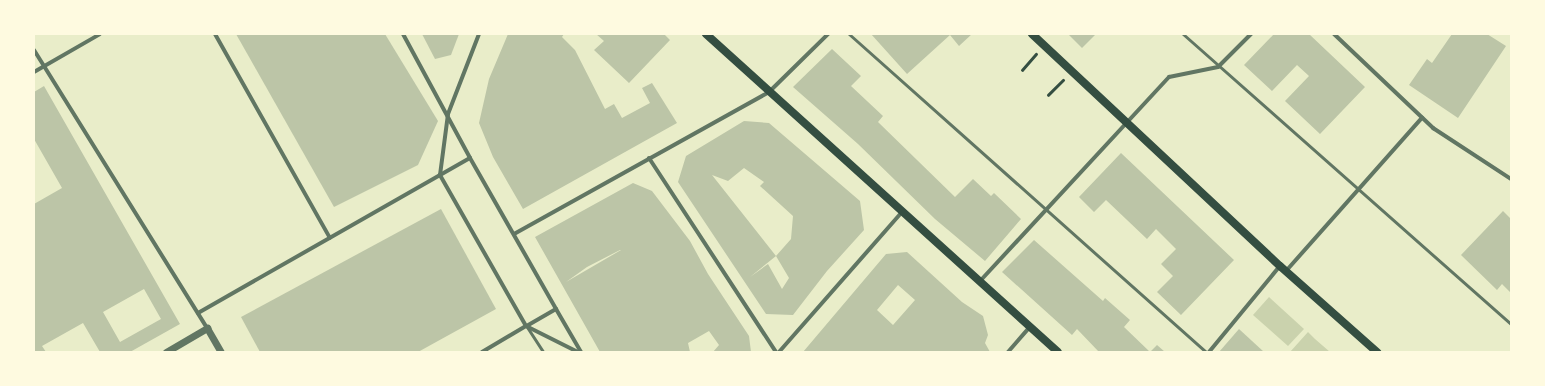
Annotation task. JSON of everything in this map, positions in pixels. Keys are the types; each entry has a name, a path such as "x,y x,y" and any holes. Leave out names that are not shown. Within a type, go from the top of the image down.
{"main road":[{"path":"706,34 902,212 981,280 1058,352"},
{"path":"1032,34 1283,269 1377,352"}],"street":[{"path":"34,72 100,34"},
{"path":"215,34 330,238"},
{"path":"404,34 448,114 470,158 580,352"},
{"path":"479,34 448,114 440,175 526,326 580,352"},
{"path":"514,234 769,92 828,34"},
{"path":"981,280 1047,211 1126,122 1169,77 1218,67 1251,34"},
{"path":"1334,34 1433,128 1511,179"},
{"path":"34,50 43,67 221,352"},
{"path":"1208,352 1283,269 1358,190 1422,118"},
{"path":"198,313 470,158"},
{"path":"649,158 776,352"},
{"path":"779,352 902,212"},
{"path":"482,352 556,309"},
{"path":"1008,352 1030,326"},
{"path":"166,352 207,328"}],"lane":[{"path":"849,34 1047,211 1208,352"},
{"path":"1184,34 1218,67 1511,324"},
{"path":"526,326 543,352"}],"path":[{"path":"1022,70 1044,45"},
{"path":"1048,95 1071,71"}],"green space":[{"path":"1269,297 1304,329 1288,346 1253,315"},
{"path":"1308,332 1315,339 1330,352 1290,352"}],"building":[{"path":"236,34 385,34 438,121 418,165 334,207"},
{"path":"422,34 459,34 451,55 435,59"},
{"path":"508,34 564,34 562,37 575,50 605,109 614,104 622,118 650,103 642,88 652,83 677,123 523,209 493,157 479,123 489,79"},
{"path":"596,34 664,34 670,40 629,83 594,50 604,41"},
{"path":"871,34 972,34 959,46 950,35 907,74"},
{"path":"1068,34 1096,34 1082,48"},
{"path":"1274,34 1309,34 1365,87 1320,134 1285,101 1309,76 1297,65 1272,91 1244,65"},
{"path":"1452,34 1487,34 1506,46 1458,118 1409,85 1427,59 1432,63"},
{"path":"832,49 861,76 851,86 883,116 878,122 955,197 973,179 991,196 994,193 1021,219 985,261 935,219 858,144 793,87"},
{"path":"44,86 180,324 130,352 100,352 83,323 42,346 46,352 34,352 34,204 62,188 34,139 34,92","holes":["144,289 161,319 120,342 103,312"]},
{"path":"744,121 769,123 860,201 864,230 827,271 793,315 766,314 678,182 686,156","holes":["744,168 764,182 760,186 793,216 791,239 776,256 712,175 728,181","776,256 789,278 782,289 768,264 750,277"]},
{"path":"1121,153 1234,260 1181,315 1157,292 1173,276 1161,264 1176,249 1156,229 1147,239 1106,200 1094,212 1079,197"},
{"path":"633,183 652,191 690,241 708,274 749,336 751,352 713,352 719,345 709,331 688,343 690,352 600,352 535,237","holes":["621,250 566,282 587,267"]},
{"path":"441,209 496,309 418,352 260,352 241,317"},
{"path":"1503,211 1511,219 1511,293 1502,284 1497,290 1461,255"},
{"path":"1034,240 1103,301 1105,298 1130,320 1124,327 1150,352 1099,352 1077,329 1072,335 1002,272"},
{"path":"907,252 962,302 983,316 988,335 985,343 990,352 803,352 886,254","holes":["898,285 915,300 893,325 877,310"]},
{"path":"1239,329 1264,352 1219,352"},
{"path":"1157,345 1165,352 1150,352"}]}
